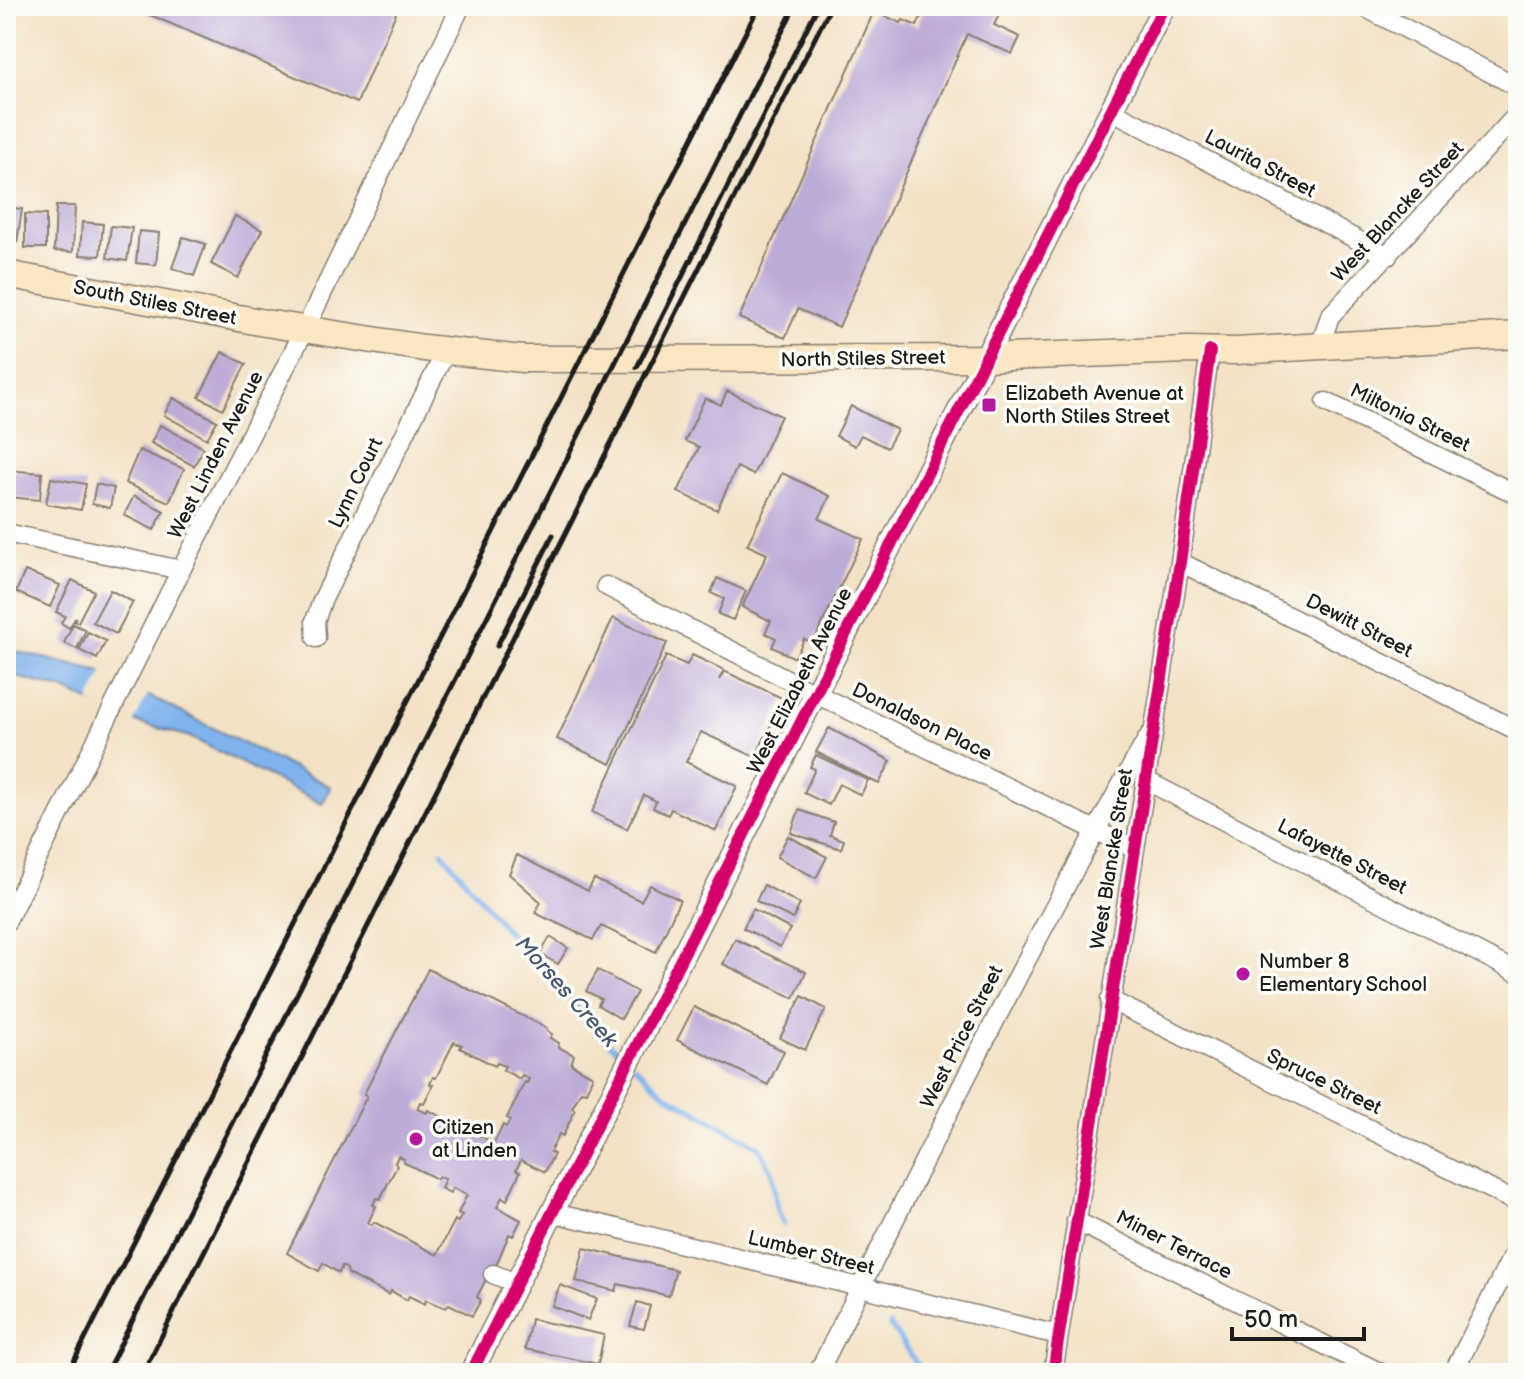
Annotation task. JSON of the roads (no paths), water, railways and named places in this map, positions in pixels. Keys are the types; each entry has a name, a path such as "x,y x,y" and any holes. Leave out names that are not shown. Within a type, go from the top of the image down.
{"main road":[{"name":"South Stiles Street","path":"6,274 305,329"},
{"name":"North Stiles Street","path":"305,329 446,351 546,360 984,358 1210,351 1518,335"}],"street":[{"name":"West Linden Avenue","path":"6,922 305,329 461,6"},
{"name":"West Elizabeth Avenue","path":"471,1373 1164,6"},
{"path":"1362,6 1518,87"},
{"name":"Laurita Street","path":"1111,110 1388,256"},
{"name":"West Blancke Street","path":"1320,346 1330,316 1518,114"},
{"name":"Lynn Court","path":"316,638 315,621 322,601 446,351"},
{"name":"West Blancke Street","path":"1053,1373 1210,351"},
{"name":"Miltonia Street","path":"1326,402 1518,495"},
{"path":"6,533 181,570"},
{"name":"Dewitt Street","path":"1180,562 1518,731"},
{"name":"Donaldson Place","path":"606,586 816,694 1134,849"},
{"name":"West Price Street","path":"818,1373 1003,1003 1094,831 1154,726"},
{"name":"Lafayette Street","path":"1145,780 1518,973"},
{"name":"Spruce Street","path":"1110,1000 1518,1203"},
{"name":"Lumber Street","path":"554,1213 1058,1335"},
{"name":"Miner Terrace","path":"1076,1221 1381,1373"},
{"path":"1453,1373 1518,1245"},
{"path":"493,1274 516,1283"}],"water":[{"path":"6,649 101,672 331,787 322,804 190,737 139,723 62,689 6,674"}],"waterway":[{"name":"Morses Creek","path":"442,852 525,953 562,988 597,1032 624,1056"},
{"name":"Morses Creek","path":"635,1066 665,1094 759,1147 772,1172 777,1210 784,1224"},
{"name":"Morses Creek","path":"890,1325 923,1373"}],"railway":[{"path":"68,1373 759,6"},
{"path":"106,1373 795,6"},
{"path":"637,367 818,6"},
{"path":"143,1373 831,6"},
{"path":"497,646 553,535"}],"place":[{"name":"Elizabeth Avenue at North Stiles Street","path":"989,405"},
{"name":"Number 8 Elementary School","path":"1243,974"},
{"name":"Citizen at Linden","path":"416,1139"}]}
